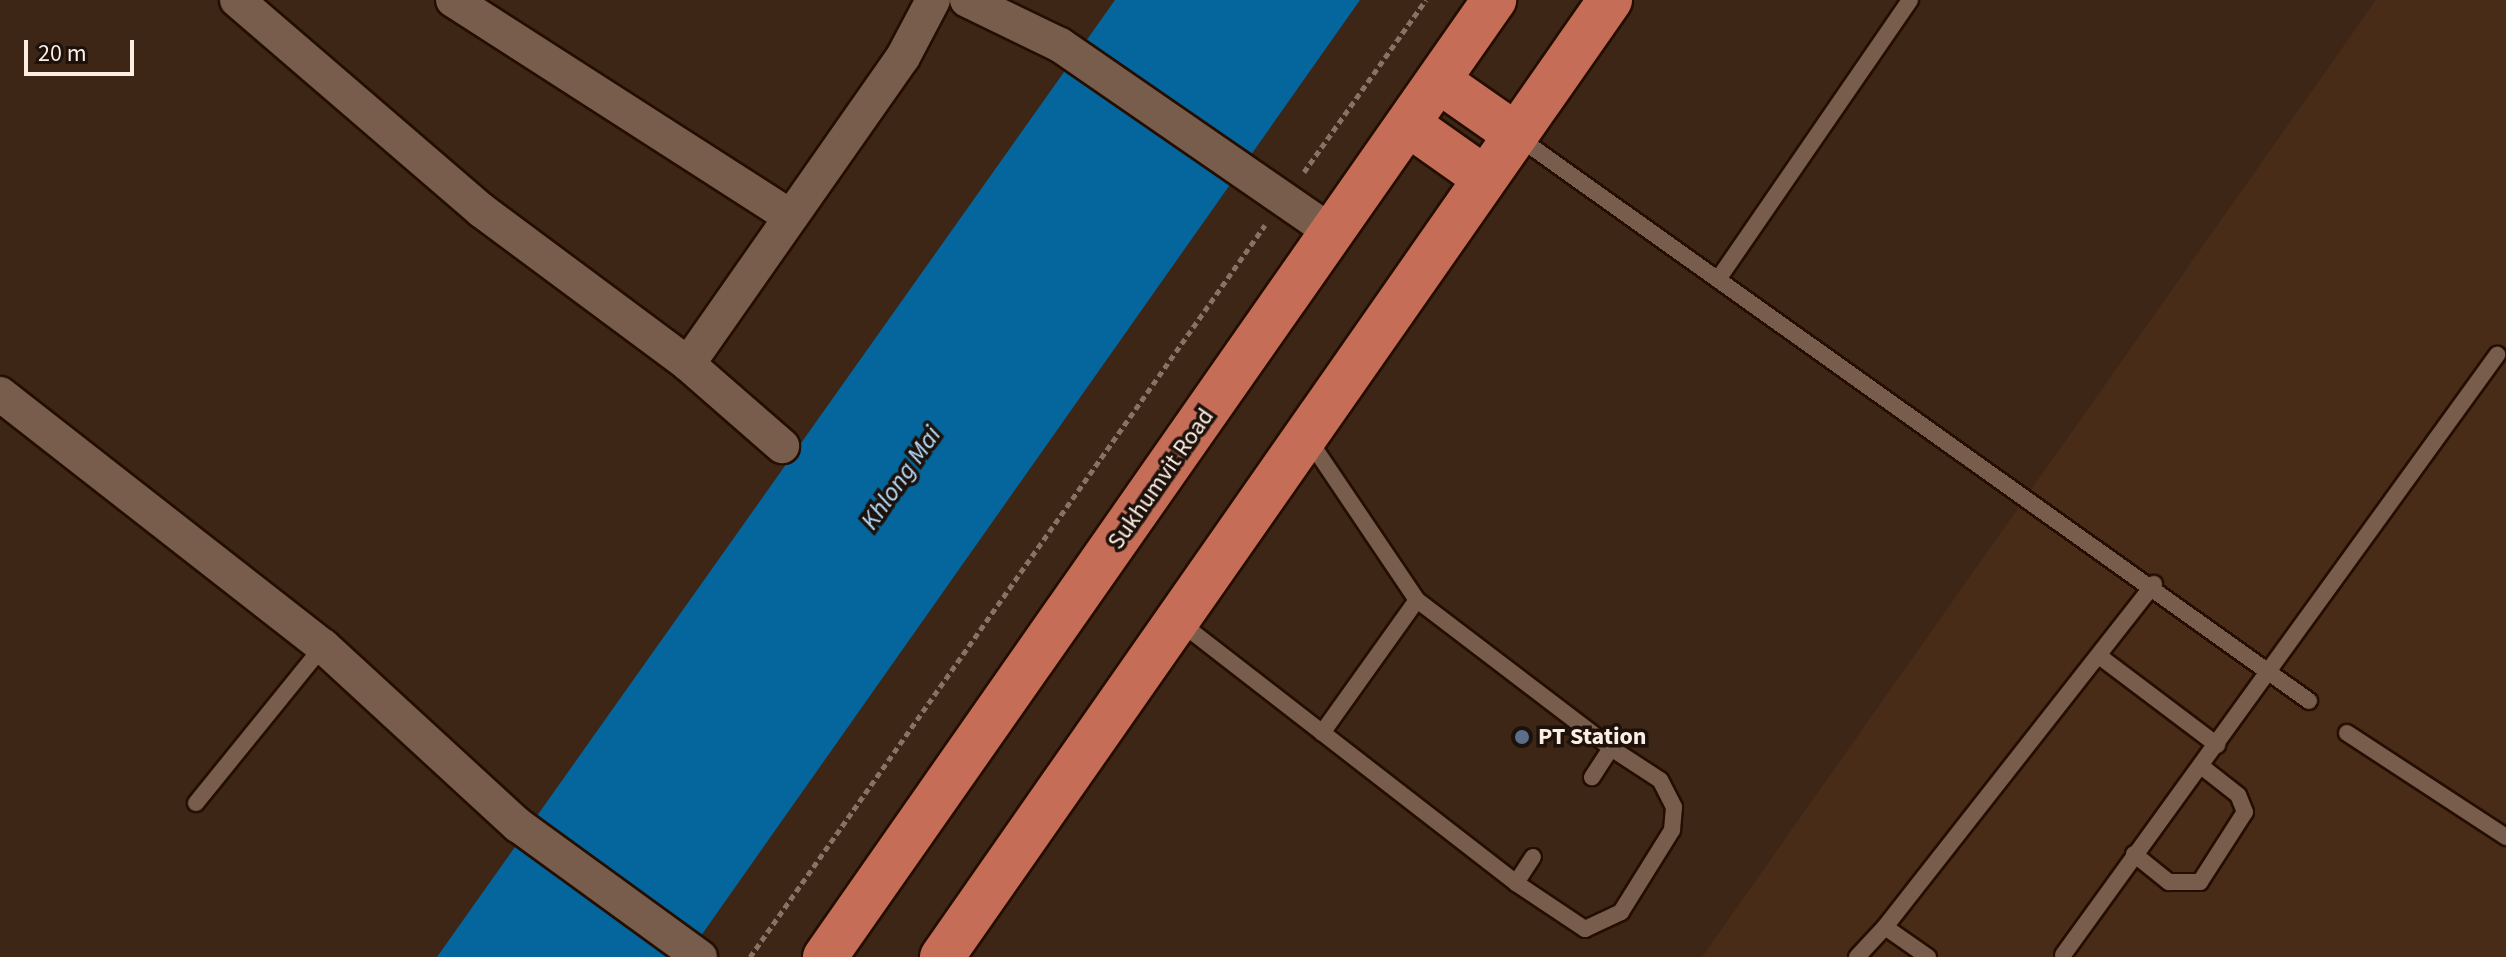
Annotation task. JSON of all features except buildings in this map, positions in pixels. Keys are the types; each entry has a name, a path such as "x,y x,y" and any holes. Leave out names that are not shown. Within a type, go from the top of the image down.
{"highway":[{"name":"Sukhumvit Road","path":"825,957 1494,0"},
{"path":"942,957 1483,177 1610,0"},
{"path":"1439,81 1515,134"},
{"path":"1408,124 1483,177"}],"street":[{"path":"237,0 481,210 688,364 782,446"},
{"path":"453,0 790,216"},
{"path":"688,364 903,57 933,0"},
{"path":"967,0 1060,45 1333,233"},
{"path":"0,394 323,646 518,825 700,957"}],"lane":[{"path":"1719,278 1910,0"},
{"path":"1515,134 2154,584 2309,701"},
{"path":"2063,955 2497,355"},
{"path":"1176,619 1516,883 1585,929 1621,912 1672,830 1674,807 1660,780 1611,748 1417,600 1306,435"},
{"path":"1857,957 1885,927 2154,584"},
{"path":"1322,733 1417,600"},
{"path":"196,803 323,646"},
{"path":"2099,656 2217,745"},
{"path":"2347,733 2506,837"},
{"path":"1592,777 1611,748"},
{"path":"2134,854 2169,882 2200,882 2245,812 2238,795 2201,766"},
{"path":"1516,883 1533,857"},
{"path":"1885,927 1928,957"}],"path":[{"path":"750,957 1278,193 1426,0"}],"shaded area":[{"path":"2376,0 2506,0 2506,957 1702,957"}],"water":[{"name":"Khlong Mai","path":"1115,0 1360,0 686,957 437,957"}],"place":[{"name":"PT Station","path":"1522,737"}]}
